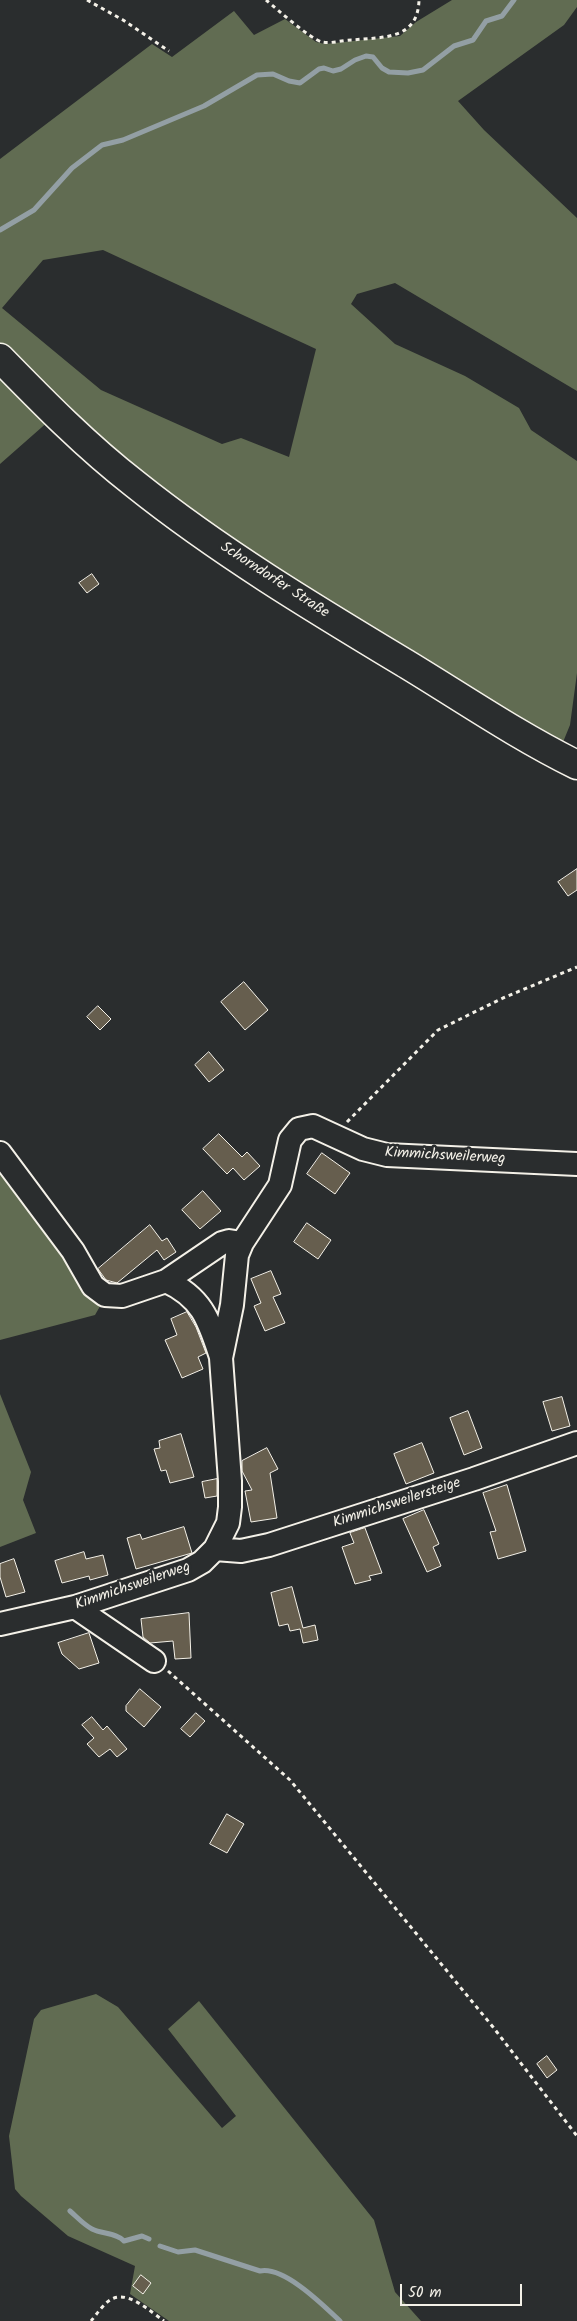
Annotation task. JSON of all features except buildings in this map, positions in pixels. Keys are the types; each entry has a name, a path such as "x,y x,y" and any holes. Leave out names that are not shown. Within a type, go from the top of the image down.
{"main road":[{"name":"Schorndorfer Straße","path":"0,358 85,442 135,484 189,524 382,650 516,731 577,765"}],"street":[{"name":"Kimmichsweilerweg","path":"0,1624 75,1607 188,1570 202,1562 215,1549 225,1532 231,1498 221,1358 232,1305 237,1256 242,1243 280,1185 289,1144 296,1132 304,1127 313,1126 363,1149 387,1154 577,1164"},
{"path":"0,1153 73,1250 93,1286 105,1295 122,1296 166,1281 222,1243 229,1241 242,1243"},
{"name":"Kimmichsweilerweg","path":"166,1281 189,1294 202,1308 221,1358"},
{"name":"Kimmichsweilersteige","path":"215,1549 241,1552 269,1545 577,1444"},
{"path":"75,1607 154,1661"}],"path":[{"path":"87,0 169,51"},
{"path":"266,0 317,40 325,42 384,37 402,32 416,17 419,0"},
{"path":"334,1136 435,1032 503,998 577,967"},
{"path":"154,1661 189,1688 290,1780 488,2021 577,2136"},
{"path":"91,2321 111,2299 121,2297 130,2298 164,2321"}],"green space":[{"path":"452,0 577,0 577,7 564,25 458,101 484,130 577,218 577,391 395,283 357,294 351,304 395,344 465,376 519,408 531,430 577,461 577,673 570,725 561,747 525,727 162,496 0,347 0,159 152,44 172,57 234,11 254,35 285,19 316,42 325,44 400,36 416,22","holes":["103,250 316,349 289,457 241,438 222,444 101,390 2,308 43,260"]},
{"path":"0,369 50,420 0,464"},
{"path":"0,1159 103,1301 95,1315 0,1340"},
{"path":"0,1394 31,1472 23,1500 36,1533 0,1547"},
{"path":"96,1994 118,2007 222,2128 236,2116 168,2029 199,2001 374,2220 395,2292 421,2321 169,2321 130,2294 135,2266 68,2236 21,2196 15,2189 9,2136 34,2019 41,2010"}],"waterway":[{"path":"0,230 34,210 72,168 102,145 123,140 204,106 257,75 273,74 289,81 300,83 319,69 324,68 333,71 341,69 355,60 366,56 373,57 382,68 389,72 408,73 423,70 454,46 473,40 486,21 502,16 514,0"},
{"path":"70,2211 92,2229 117,2236 124,2241 142,2236 149,2239"},
{"path":"160,2246 178,2252 195,2250 260,2271 280,2274 303,2288 340,2321"}]}
